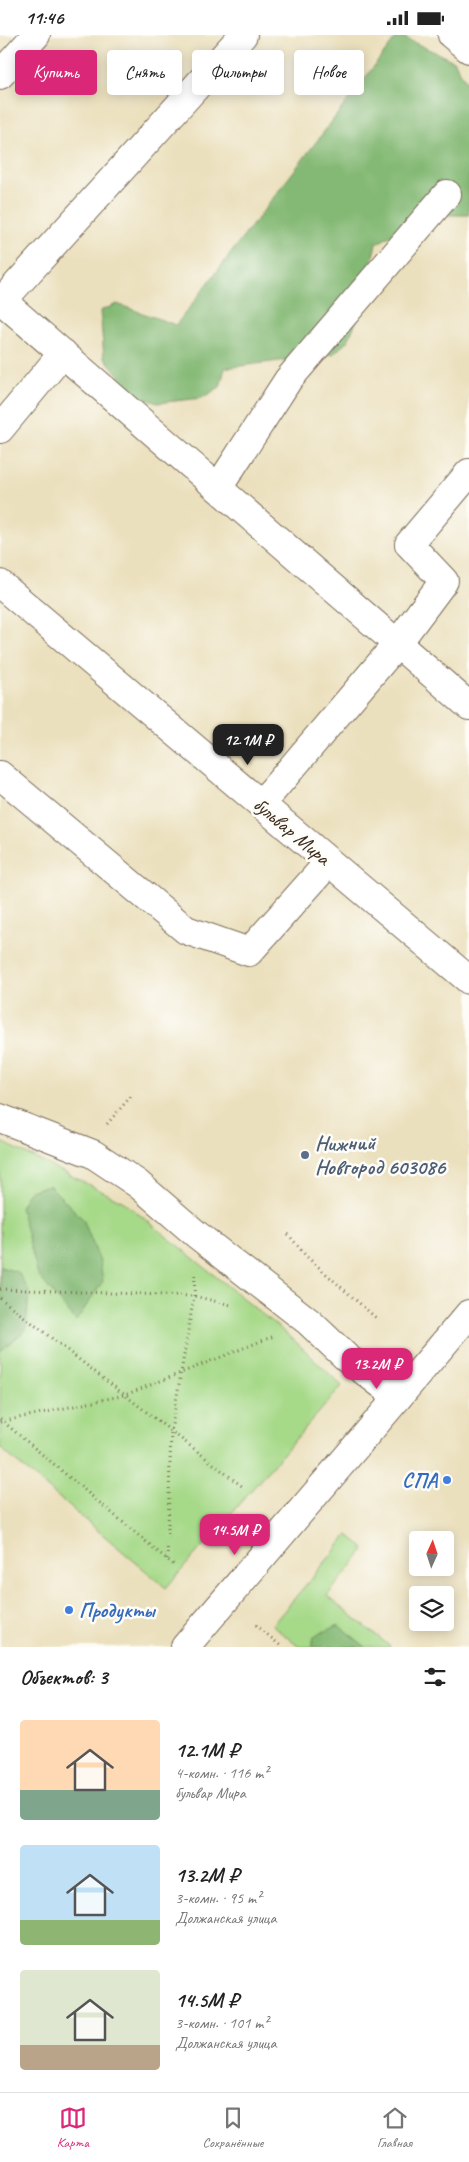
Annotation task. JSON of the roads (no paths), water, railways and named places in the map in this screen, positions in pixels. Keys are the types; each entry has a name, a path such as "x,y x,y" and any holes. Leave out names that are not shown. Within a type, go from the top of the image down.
{"street":[{"path":"0,75 36,35"},
{"path":"244,35 1,300 469,706"},
{"path":"452,35 469,49"},
{"path":"218,488 288,380 447,194"},
{"path":"0,429 63,353"},
{"path":"261,805 397,643 444,581 409,544 469,473"},
{"name":"бульвар Мира","path":"0,584 469,980"},
{"path":"1,778 186,930 250,952 329,862"},
{"path":"0,1118 94,1153 138,1184 196,1234 309,1322 346,1357 398,1397"},
{"path":"185,1647 469,1314"}],"place":[{"name":"Нижний Новгород 603086","path":"305,1155"},
{"name":"СПА","path":"447,1480"},
{"name":"Продукты","path":"69,1610"}]}
